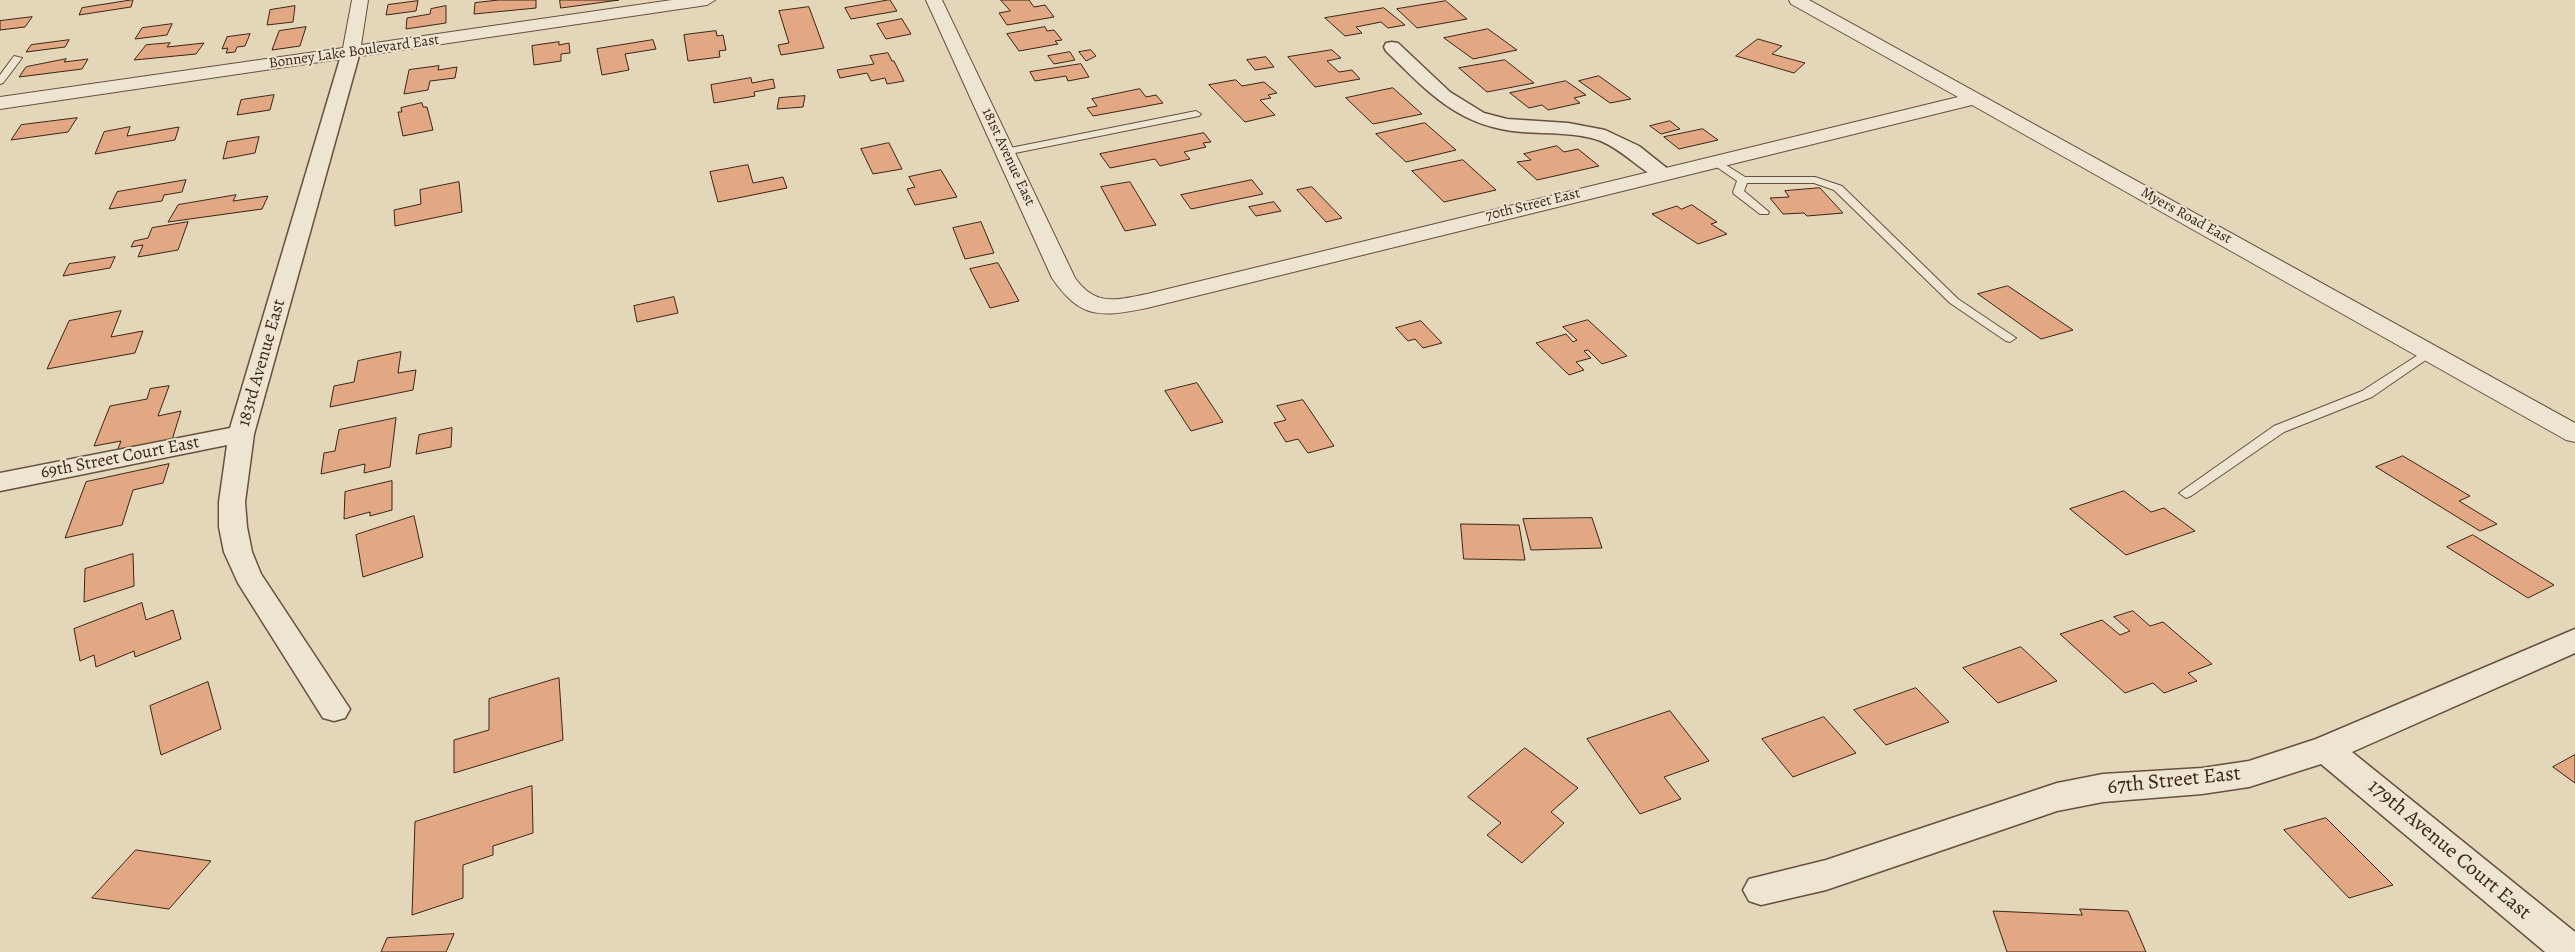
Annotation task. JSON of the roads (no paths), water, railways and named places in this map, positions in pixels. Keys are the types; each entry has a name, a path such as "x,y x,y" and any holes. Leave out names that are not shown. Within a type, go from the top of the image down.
{"street":[{"name":"183rd Avenue East","path":"334,709 248,576 238,552 233,527 232,502 241,434 352,52 360,0"},
{"name":"Bonney Lake Boulevard East","path":"0,102 707,0"},
{"name":"181st Avenue East","path":"934,0 1064,278 1077,297 1091,305"},
{"name":"Myers Road East","path":"1797,0 2575,434"},
{"path":"1392,47 1453,103 1470,114 1507,124 1575,129 1597,133 1628,147 1663,173"},
{"name":"70th Street East","path":"1091,305 1120,307 1147,301 1663,173 1975,99"},
{"name":"69th Street Court East","path":"0,482 241,434"},
{"name":"67th Street East","path":"1761,890 1826,876 2057,797 2103,788 2202,781 2249,774 2326,749 2575,640"},
{"name":"179th Avenue Court East","path":"2326,749 2572,952"}],"lane":[{"path":"0,82 17,58"},
{"path":"1005,152 1196,114"},
{"path":"1715,161 1742,180 1815,180 1838,188 1954,301 2010,338"},
{"path":"1742,180 1738,192 1764,212"},
{"path":"2186,493 2279,429 2367,394 2429,352"}]}
